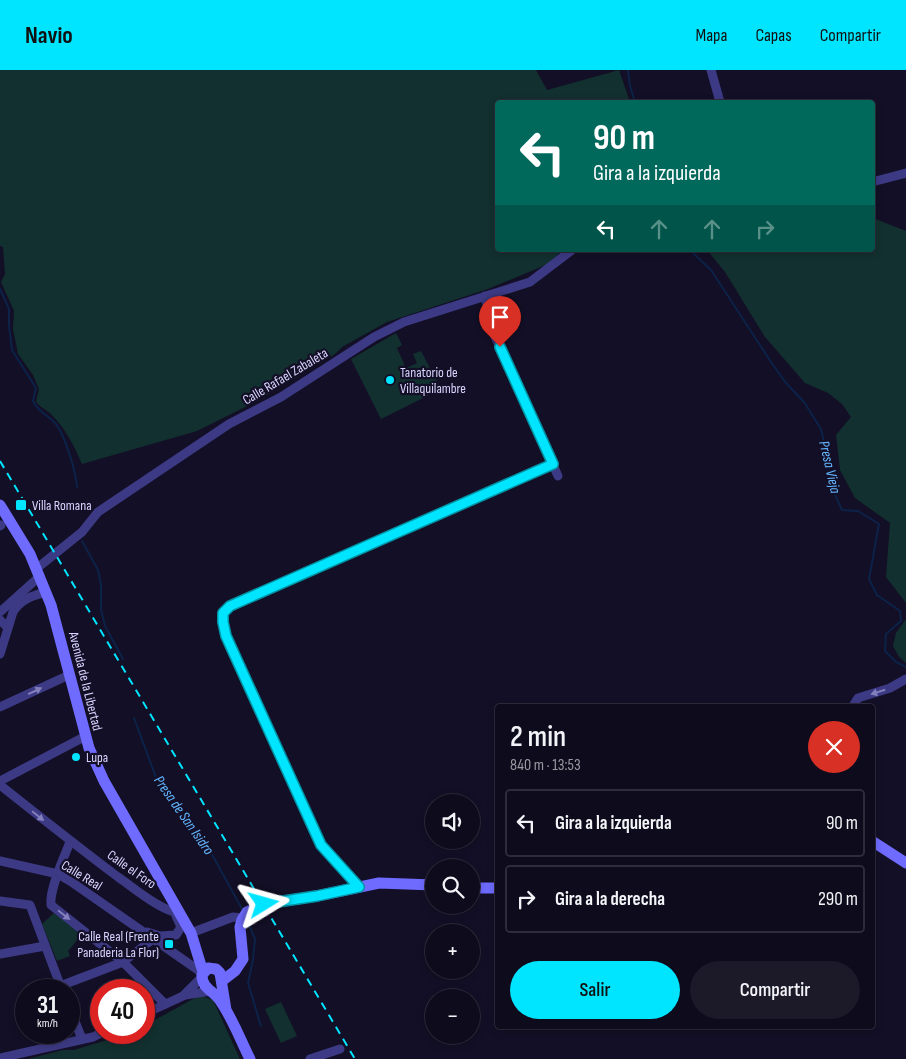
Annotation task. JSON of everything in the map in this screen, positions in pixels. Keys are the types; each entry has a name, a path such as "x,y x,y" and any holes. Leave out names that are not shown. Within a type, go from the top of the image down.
{"main road":[{"name":"Avenida de la Libertad","path":"0,505 30,554 51,605 84,737 104,780 165,888 178,916 192,937 250,1059"},
{"path":"875,844 906,863"},
{"path":"212,979 241,965 244,953 240,927 243,918 247,912 264,904 317,896 378,883 425,885"},
{"path":"480,888 495,888"}],"street":[{"path":"711,70 719,100"},
{"path":"875,181 906,172"},
{"name":"Calle Rafael Zabaleta","path":"0,612 16,598 38,572 82,532 98,512 229,424 281,397 374,337 404,322 530,282 569,252"},
{"path":"485,296 493,332 558,476"},
{"path":"359,887 321,845 226,636 223,613 230,606 553,464"},
{"path":"12,612 25,598 46,592"},
{"path":"0,654 16,598"},
{"path":"0,620 8,628"},
{"path":"0,707 69,675"},
{"path":"854,704 858,698 890,688 906,680"},
{"path":"0,783 84,737"},
{"name":"Calle el Foro","path":"0,783 70,842 144,896 178,916"},
{"path":"70,842 50,900 51,905 123,962 165,1004"},
{"name":"Calle Real","path":"0,861 58,874 212,979"},
{"path":"0,901 30,905 58,979"},
{"name":"Calle Real","path":"142,930 160,936 176,936 180,927 178,916"},
{"path":"192,937 233,917 243,918"},
{"path":"80,980 123,962 153,939"},
{"path":"0,954 45,946"},
{"path":"155,1009 212,979"},
{"path":"182,996 212,979"},
{"path":"80,1034 82,1039"},
{"path":"0,1058 90,1036"},
{"path":"310,1059 340,1049"}],"green space":[{"path":"0,70 536,70 547,90 619,70 629,100 495,100 495,252 561,252 548,264 488,289 387,322 342,347 335,354 257,401 197,431 82,464 61,425 36,402 39,389 33,375 18,354 13,329 14,311 1,282 5,274 3,247 0,246"},
{"path":"875,219 906,231 906,603 886,577 890,523 855,498 840,470 836,435 851,417 842,404 828,393 805,383 765,337 725,272 709,252 875,252"},
{"path":"396,333 402,345 397,348 406,368 417,363 413,354 421,351 441,389 381,419 351,359"},
{"path":"906,619 906,663 899,657 893,646 896,633"},
{"path":"54,913 82,934 68,951 70,956 57,961 42,924"},
{"path":"202,996 213,1000 240,1059 28,1059 94,1044 155,1044 155,1020"},
{"path":"281,1002 297,1036 281,1043 265,1009"}],"waterway":[{"name":"Presa Vieja","path":"628,70 634,100"},
{"name":"Presa Vieja","path":"693,252 711,270 771,362 786,383 804,402 821,429 829,464 831,486 842,510 858,511 879,524 869,579 877,595 900,611 901,621 886,634 885,651 896,662 906,667"},
{"name":"Presa de San Isidro","path":"0,289 9,309 12,350 36,388 33,401 35,405 55,423 63,436 72,463 77,487"},
{"name":"Presa de San Isidro","path":"82,541 98,570 101,585 101,609 105,626 123,659"},
{"name":"Presa de San Isidro","path":"134,718 158,783 203,838 242,909"},
{"name":"Presa de San Isidro","path":"248,922 255,939 248,983 261,1026"}],"railway":[{"path":"0,461 355,1059"}],"place":[{"name":"Tanatorio de Villaquilambre","path":"390,380"},
{"name":"Villa Romana","path":"21,505"},
{"name":"Lupa","path":"76,757"},
{"name":"Calle Real (Frente Panaderia La Flor)","path":"169,944"}],"route":[{"path":"264,904 359,887 321,845 226,636 223,613 230,606 553,464 500,347"}]}
